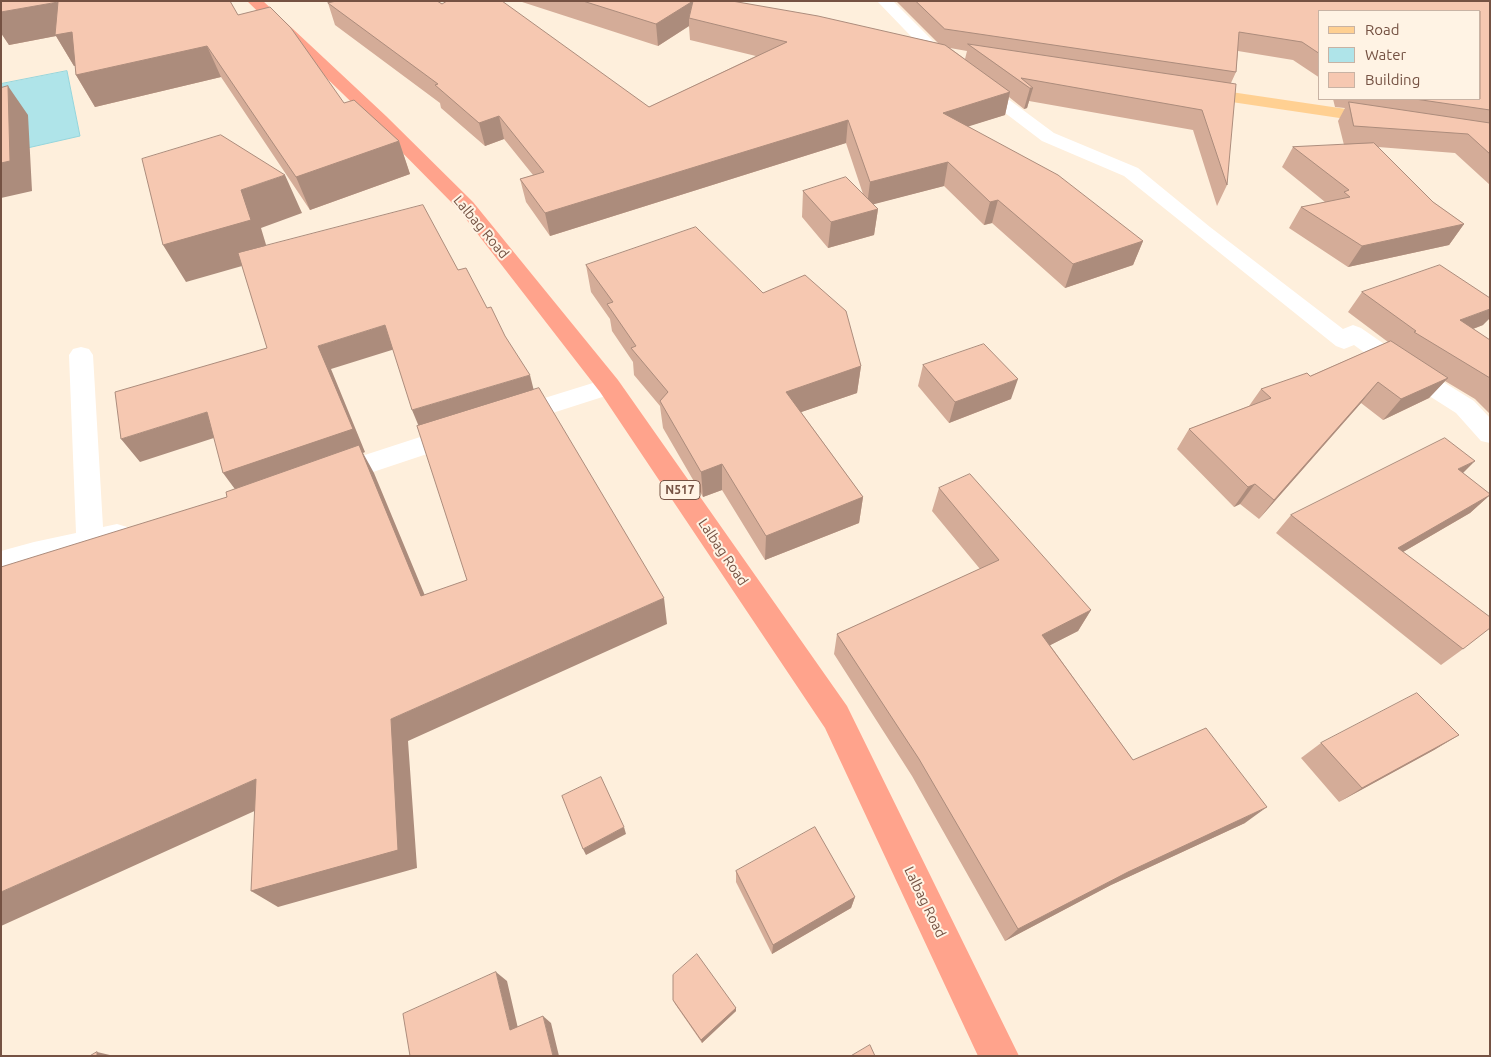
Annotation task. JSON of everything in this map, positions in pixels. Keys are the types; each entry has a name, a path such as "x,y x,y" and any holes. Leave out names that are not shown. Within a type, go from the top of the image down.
{"highway":[{"name":"Lalbag Road","path":"254,1 380,120 466,206 609,386 836,717 999,1056"}],"main road":[{"path":"907,48 965,57"},
{"path":"1178,89 1392,121"}],"street":[{"path":"884,1 936,53 1048,137 1131,172 1344,341 1353,333 1395,363 1465,407 1490,434"},
{"path":"81,355 90,541"},
{"path":"308,485 388,456 609,386"},
{"path":"1,563 34,553 136,531"}],"water":[{"path":"67,71 80,136 1,154 1,84"}],"building":[{"path":"1,1 230,1 238,15 270,7 291,28 344,103 354,100 399,141 296,177 207,46 76,75 72,32 55,35 58,2 1,12"},
{"path":"337,1 437,1 442,4 447,1 502,1 649,107 787,42 689,18 693,1 732,1 818,16 945,45 1010,92 943,113 1058,175 1143,241 1073,264 998,200 990,202 948,162 870,182 848,120 545,213 520,179 544,172 499,116 479,123 435,85 438,84 328,3"},
{"path":"583,1 693,1 656,24"},
{"path":"916,1 1490,1 1490,110 1422,100 1481,100 1481,10 1318,10 1318,53 1302,42 1239,32 1236,72 945,29"},
{"path":"968,44 1236,84 1227,185 1202,110 1021,78 1033,88 1030,88"},
{"path":"8,86 10,161 1,163 1,88"},
{"path":"1349,102 1490,123 1490,154 1468,134 1354,126"},
{"path":"221,135 285,175 241,190 251,220 163,245 142,159"},
{"path":"1374,143 1433,202 1464,224 1362,246 1301,207 1350,197 1344,192 1349,190 1293,147"},
{"path":"846,177 878,209 831,222 803,191"},
{"path":"423,205 458,270 466,268 487,308 491,307 505,336 530,375 412,410 385,325 318,346 353,429 223,473 207,412 121,439 115,392 267,348 238,253"},
{"path":"696,227 763,293 805,275 846,311 861,366 786,392 863,497 766,536 722,464 701,472 660,401 668,392 631,348 636,346 607,304 613,302 586,265"},
{"path":"1440,265 1490,298 1490,309 1460,320 1490,340 1490,378 1414,332 1416,331 1362,292"},
{"path":"1391,341 1448,378 1401,399 1378,382 1274,500 1255,484 1248,487 1189,429 1271,398 1261,389 1307,373 1310,376"},
{"path":"984,344 1018,379 955,402 923,365"},
{"path":"539,388 664,598 391,719 398,850 251,891 256,779 1,892 1,567 227,497 226,492 359,445 421,596 467,580 417,426"},
{"path":"1445,438 1475,461 1458,469 1490,495 1398,548 1490,617 1490,628 1463,649 1291,515"},
{"path":"970,474 1091,610 1042,635 1133,760 1206,728 1267,807 1128,872 1018,929 919,759 837,634 999,560 939,488"},
{"path":"1417,693 1459,735 1362,788 1321,743"},
{"path":"601,777 624,827 583,849 562,796"},
{"path":"815,827 855,897 773,945 736,871"},
{"path":"697,954 736,1008 701,1040 673,1000 673,975"},
{"path":"496,972 510,1030 543,1016 553,1056 410,1056 403,1014"},
{"path":"870,1045 875,1056 851,1056"}]}
